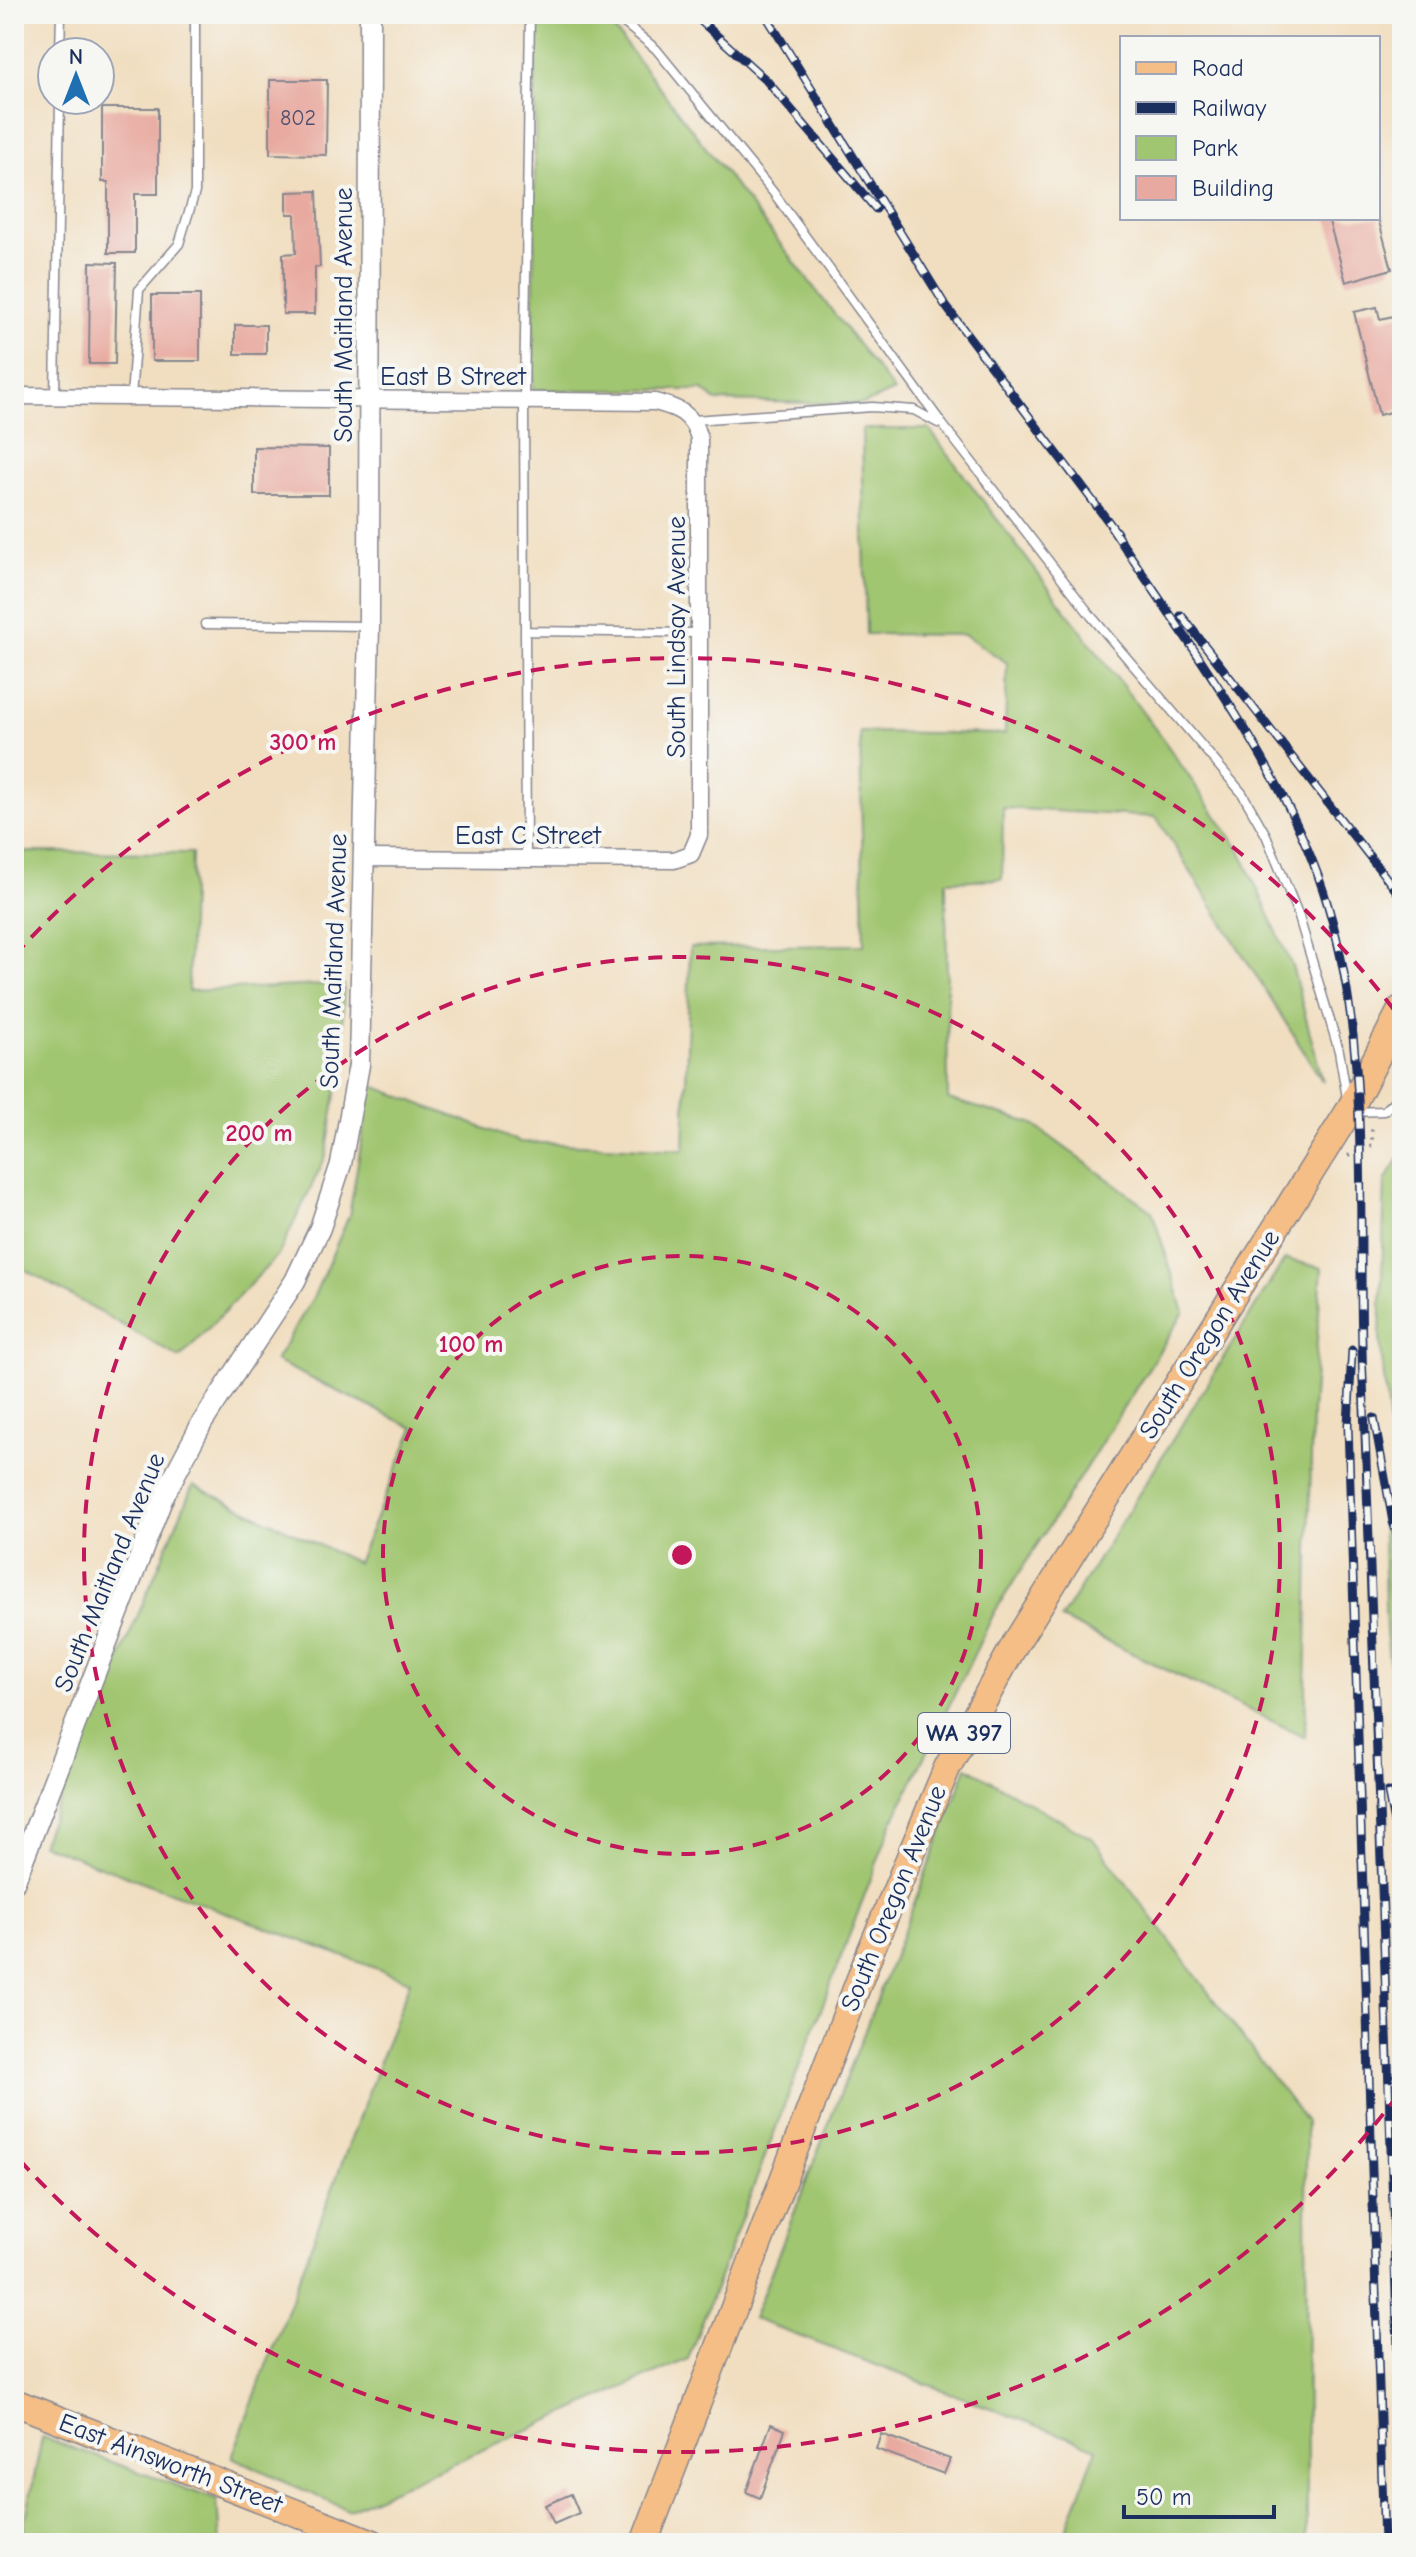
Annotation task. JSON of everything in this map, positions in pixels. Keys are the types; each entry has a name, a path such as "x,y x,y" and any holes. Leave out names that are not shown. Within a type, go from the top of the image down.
{"main road":[{"name":"South Oregon Avenue","path":"650,2535 907,1858 953,1754 1015,1644 1349,1111 1402,1008"},
{"name":"East Ainsworth Street","path":"14,2402 373,2543"},
{"name":"WA 397","path":"631,2543 650,2535"}],"street":[{"name":"South Maitland Avenue","path":"14,1883 163,1497 202,1423 295,1281 330,1198 356,1090 369,626 370,14"},
{"name":"East B Street","path":"14,396 655,402 677,408 694,420"},
{"name":"South Lindsay Avenue","path":"691,854 699,835 701,633 699,438 694,420"},
{"name":"East C Street","path":"363,858 674,860 691,854"}],"lane":[{"path":"60,36 61,14"},
{"path":"131,397 139,290 179,244 195,192 195,14"},
{"path":"526,859 524,401 530,14"},
{"path":"613,14 656,49 773,192 943,425 1092,617 1242,793 1266,835 1298,914 1339,1051 1349,1111 1384,1111 1402,1093"},
{"path":"55,396 60,116"},
{"path":"694,420 872,407 914,410 943,425"},
{"path":"205,624 369,626"},
{"path":"527,631 701,633"}],"green space":[{"path":"536,14 595,14 617,33 894,391 864,404 716,401 703,390 533,390"},
{"path":"862,429 929,429 1165,742 1240,850 1292,966 1323,1082 1156,817 1003,808 1002,879 946,881 948,1099 1031,1123 1152,1211 1184,1312 994,1613 892,1823 688,2359 347,2510 232,2457 410,1981 41,1844 193,1485 357,1563 414,1428 275,1361 314,1296 349,1216 371,1085 520,1142 684,1150 690,947 864,945 860,732 1005,734 1007,663 965,635 866,634"},
{"path":"14,852 192,853 188,991 344,984 341,1063 326,1156 279,1254 180,1358 14,1263"},
{"path":"1402,1154 1402,1496 1393,1465 1380,1339 1385,1181"},
{"path":"1285,1259 1322,1268 1312,1411 1305,1737 1061,1619"},
{"path":"1382,1508 1402,1561 1402,1780 1386,1632"},
{"path":"967,1767 1093,1839 1306,2122 1307,2543 1061,2543 1097,2448 753,2319"},
{"path":"42,2437 217,2500 220,2543 21,2543"}],"building":[{"path":"270,80 327,80 326,155 270,154"},
{"path":"116,108 158,108 158,194 135,194 135,253 108,253 108,182 102,182 102,116 116,116"},
{"path":"317,191 320,267 315,267 315,314 283,314 283,254 296,253 295,214 287,214 287,192"},
{"path":"1329,220 1379,220 1392,269 1346,282"},
{"path":"90,262 117,263 115,364 89,364"},
{"path":"152,295 200,295 200,361 152,361"},
{"path":"1377,307 1380,319 1402,314 1402,409 1379,415 1354,312"},
{"path":"235,325 266,325 266,354 235,354"},
{"path":"254,447 329,448 329,495 254,495"},
{"path":"771,2424 785,2430 760,2498 746,2492"},
{"path":"881,2434 950,2459 944,2474 876,2449"},
{"path":"571,2494 579,2513 554,2524 545,2505"}],"railway":[{"path":"693,14 766,80 876,209"},
{"path":"765,14 945,305 1117,533"},
{"path":"1110,525 1228,702 1282,795 1305,842 1323,890 1339,949 1350,1009 1360,1132 1361,1319 1402,2467"},
{"path":"1181,615 1402,898"},
{"path":"1352,1350 1348,1425 1384,2543"},
{"path":"1374,1418 1393,1522 1402,1547"},
{"path":"1388,1792 1402,1863"}]}
